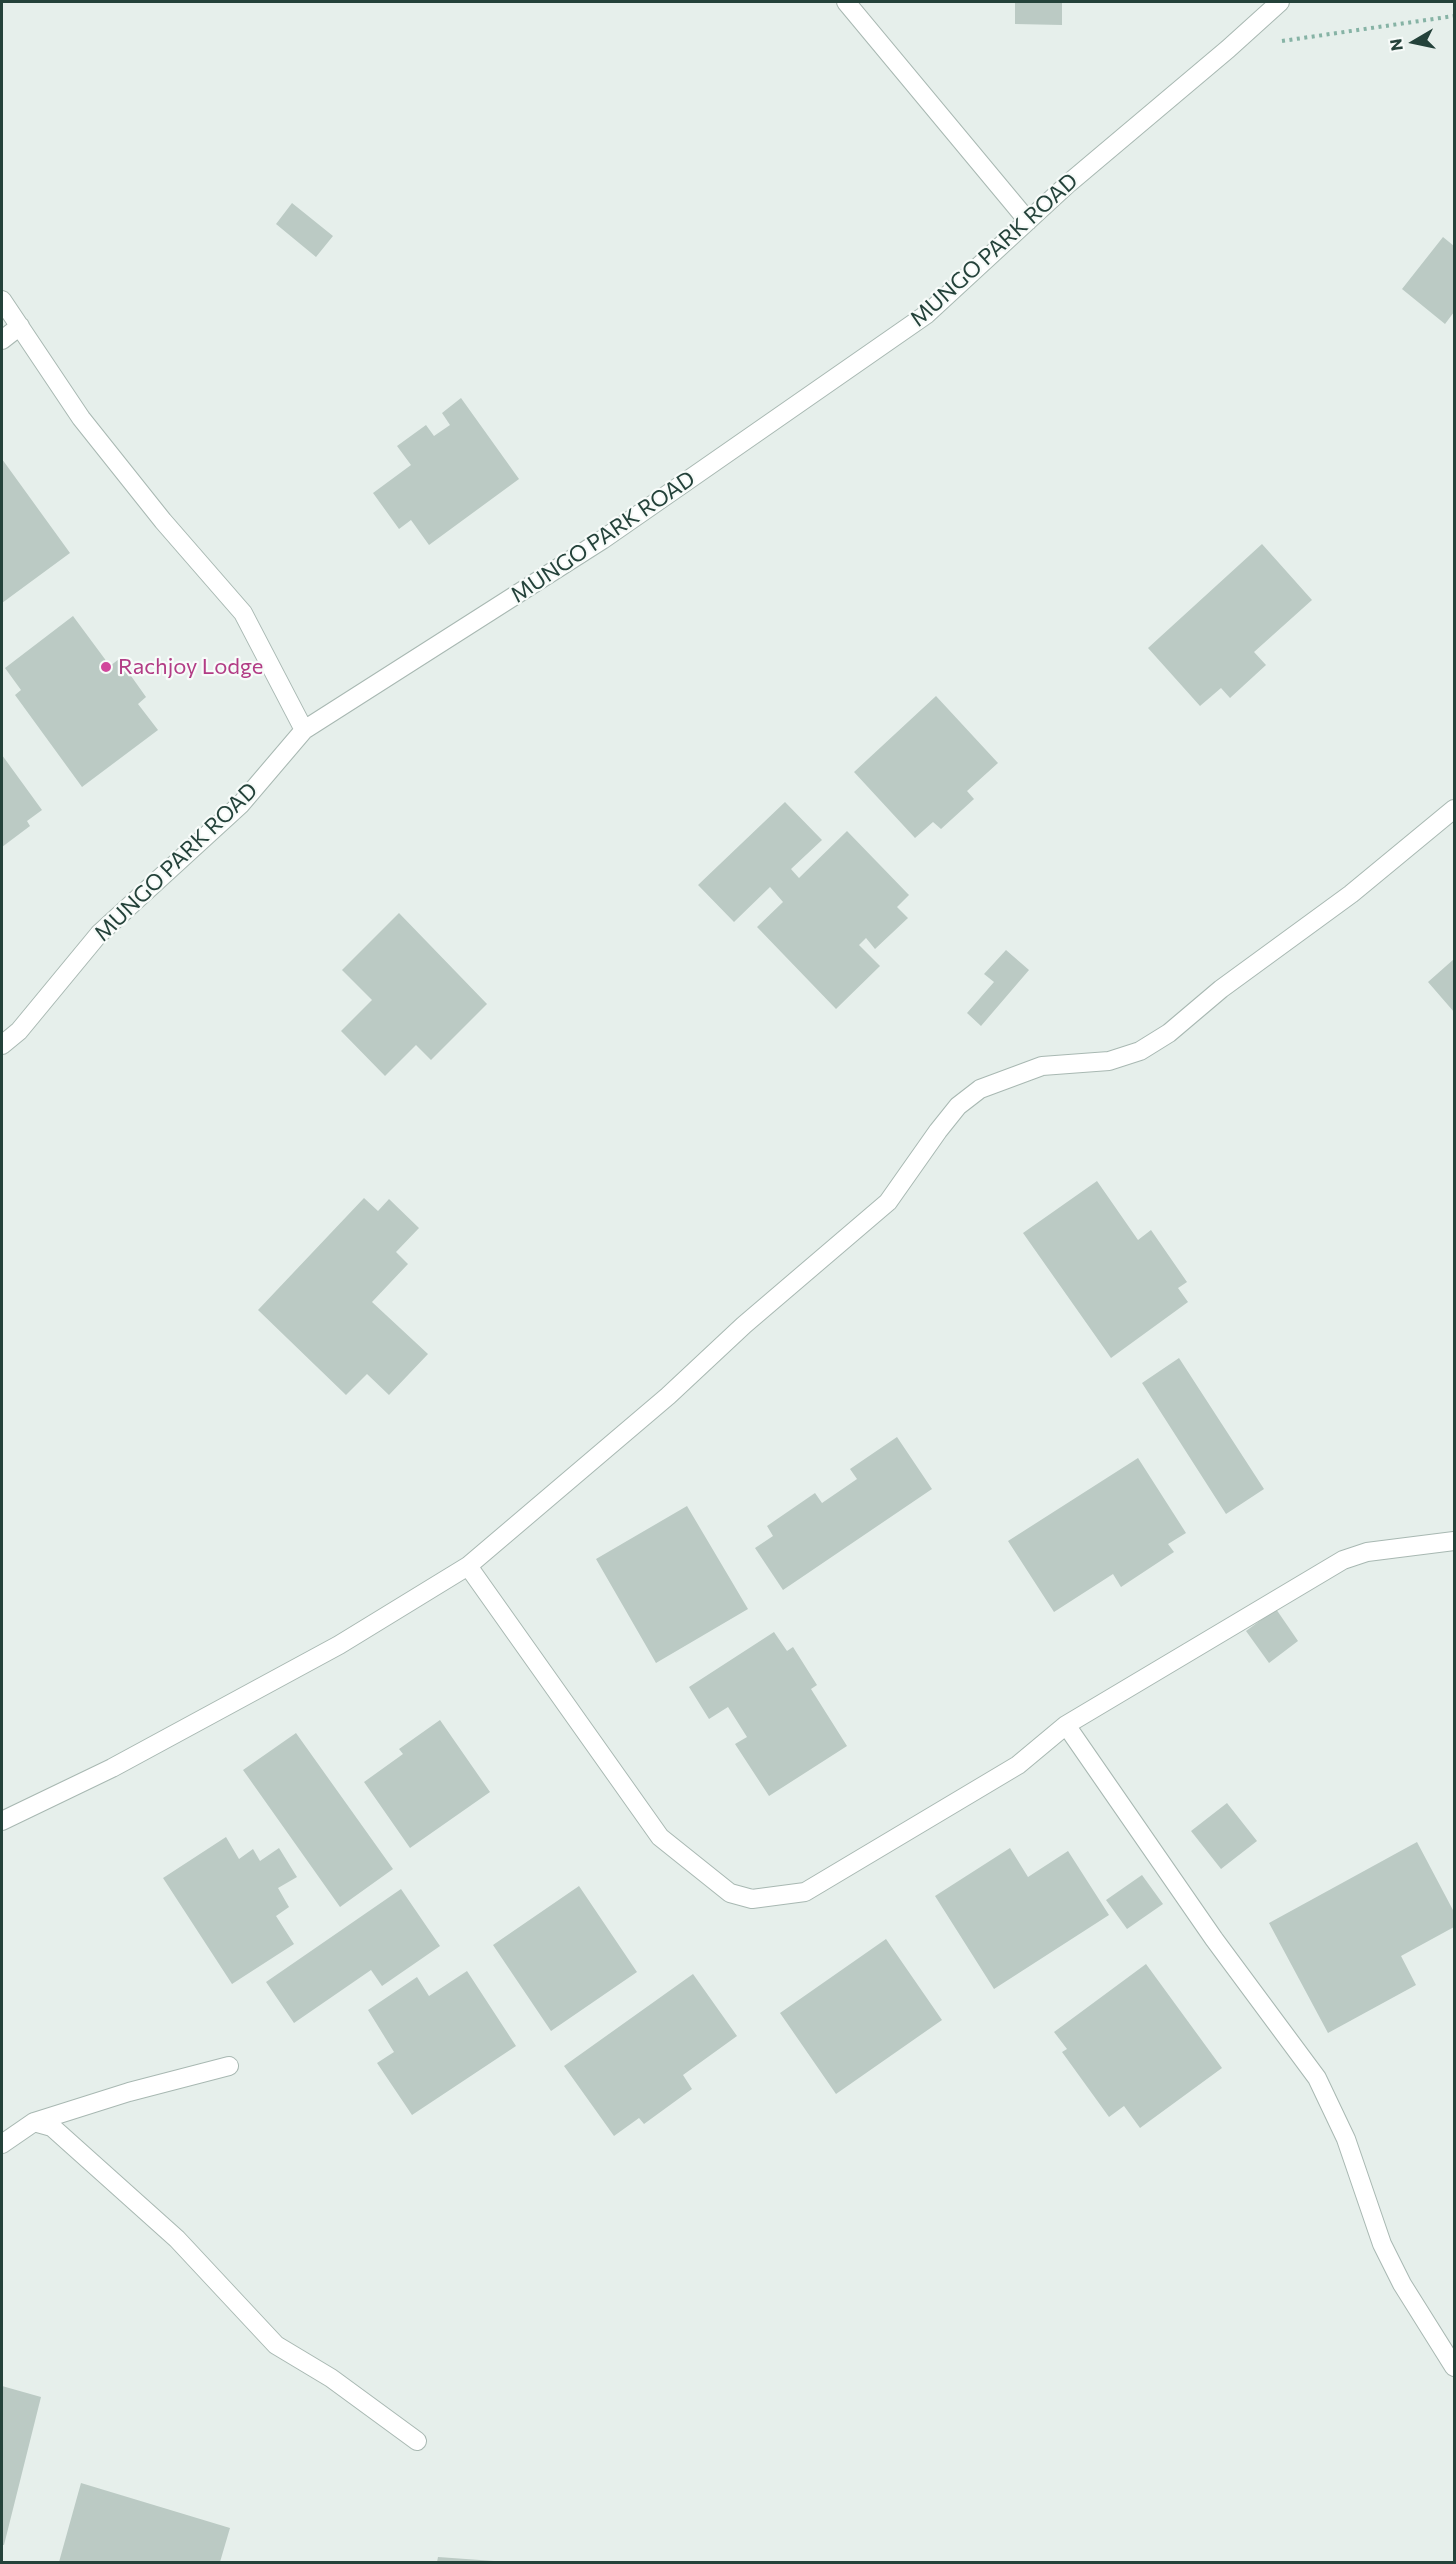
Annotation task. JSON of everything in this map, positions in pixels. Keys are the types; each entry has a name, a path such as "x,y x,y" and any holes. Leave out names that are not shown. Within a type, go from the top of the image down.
{"street":[{"path":"846,2 1028,221"},
{"name":"MUNGO PARK ROAD","path":"2,1045 19,1031 99,934 241,804 304,730 602,540 917,321 1028,221 1280,2"},
{"path":"2,300 81,418 163,522 243,613 304,730"},
{"path":"2,340 20,326"},
{"path":"2,1821 112,1768 339,1644 468,1566 668,1396 744,1325 888,1202 958,1106 980,1089 1042,1066 1109,1061 1140,1051 1169,1033 1221,989 1351,894 1455,809"},
{"path":"468,1566 660,1837 730,1893 752,1899 805,1892 1018,1765 1066,1725 1344,1560 1377,1551 1455,1541"},
{"path":"1066,1725 1214,1939 1317,2078 1346,2139 1382,2244 1402,2284 1455,2367"},
{"path":"2,2144 34,2122 129,2091 229,2066"},
{"path":"34,2122 52,2127 177,2239 276,2345 331,2378 417,2441"}],"path":[{"path":"1228,49 1455,16"}],"building":[{"path":"1015,2 1062,2 1062,25 1015,24"},
{"path":"292,203 333,236 316,257 276,224"},
{"path":"1443,237 1454,246 1454,312 1445,324 1402,289"},
{"path":"461,398 519,479 429,545 411,520 399,529 373,493 411,465 397,446 426,425 434,436 450,425 442,413"},
{"path":"2,459 70,553 2,603"},
{"path":"1262,544 1312,600 1254,652 1266,665 1230,698 1221,688 1200,706 1148,648"},
{"path":"73,616 110,666 119,659 146,697 138,704 158,730 82,787 15,695 21,690 5,668"},
{"path":"936,696 998,763 967,791 974,799 941,829 933,822 915,838 854,772"},
{"path":"2,755 42,810 27,821 30,826 2,847"},
{"path":"785,802 822,840 791,869 799,878 847,831 909,895 897,907 908,918 875,949 866,938 859,945 880,966 836,1009 757,927 783,902 770,887 734,922 698,885"},
{"path":"399,913 487,1004 431,1060 416,1045 385,1076 341,1031 372,1000 342,970"},
{"path":"1006,950 1029,970 981,1026 967,1013 994,982 984,974"},
{"path":"1454,959 1454,1012 1428,982"},
{"path":"1097,1181 1138,1240 1151,1230 1187,1282 1178,1288 1188,1302 1111,1358 1023,1233"},
{"path":"364,1198 378,1211 389,1199 419,1228 396,1252 408,1264 372,1302 428,1354 389,1395 367,1374 346,1395 258,1310"},
{"path":"1179,1358 1264,1489 1226,1514 1142,1383"},
{"path":"897,1437 932,1489 783,1590 755,1548 773,1536 767,1526 815,1493 822,1503 857,1479 850,1469"},
{"path":"1138,1458 1186,1533 1168,1544 1174,1552 1121,1587 1113,1574 1054,1612 1008,1541"},
{"path":"687,1506 748,1609 656,1663 596,1559"},
{"path":"1276,1609 1298,1641 1269,1663 1246,1631"},
{"path":"774,1632 787,1651 793,1647 817,1685 811,1689 847,1746 769,1796 735,1744 747,1737 728,1707 709,1719 689,1687"},
{"path":"440,1720 490,1792 410,1848 364,1782 403,1754 399,1749"},
{"path":"296,1733 393,1869 340,1907 243,1770"},
{"path":"1227,1803 1257,1841 1221,1869 1191,1831"},
{"path":"226,1837 239,1859 253,1849 260,1861 279,1848 297,1877 278,1888 289,1907 276,1916 294,1944 232,1984 163,1878"},
{"path":"1417,1842 1454,1912 1454,1927 1401,1956 1416,1985 1328,2033 1269,1923"},
{"path":"1010,1848 1028,1877 1068,1851 1109,1915 994,1989 935,1896"},
{"path":"1142,1875 1163,1904 1127,1929 1106,1900"},
{"path":"579,1886 637,1972 551,2031 493,1945"},
{"path":"401,1889 440,1946 382,1986 371,1970 294,2023 266,1982"},
{"path":"886,1939 942,2020 836,2094 780,2013"},
{"path":"1146,1964 1222,2068 1140,2128 1124,2106 1109,2117 1062,2052 1067,2049 1054,2032"},
{"path":"467,1971 516,2046 412,2115 377,2063 394,2052 368,2010 417,1977 429,1996"},
{"path":"693,1974 737,2036 683,2075 692,2089 644,2124 639,2118 614,2136 564,2066"},
{"path":"2,2386 41,2397 4,2545 2,2545"},
{"path":"81,2483 230,2528 220,2562 59,2562"},
{"path":"438,2557 494,2561 437,2562"}],"place":[{"name":"Rachjoy Lodge","path":"106,667"}]}
